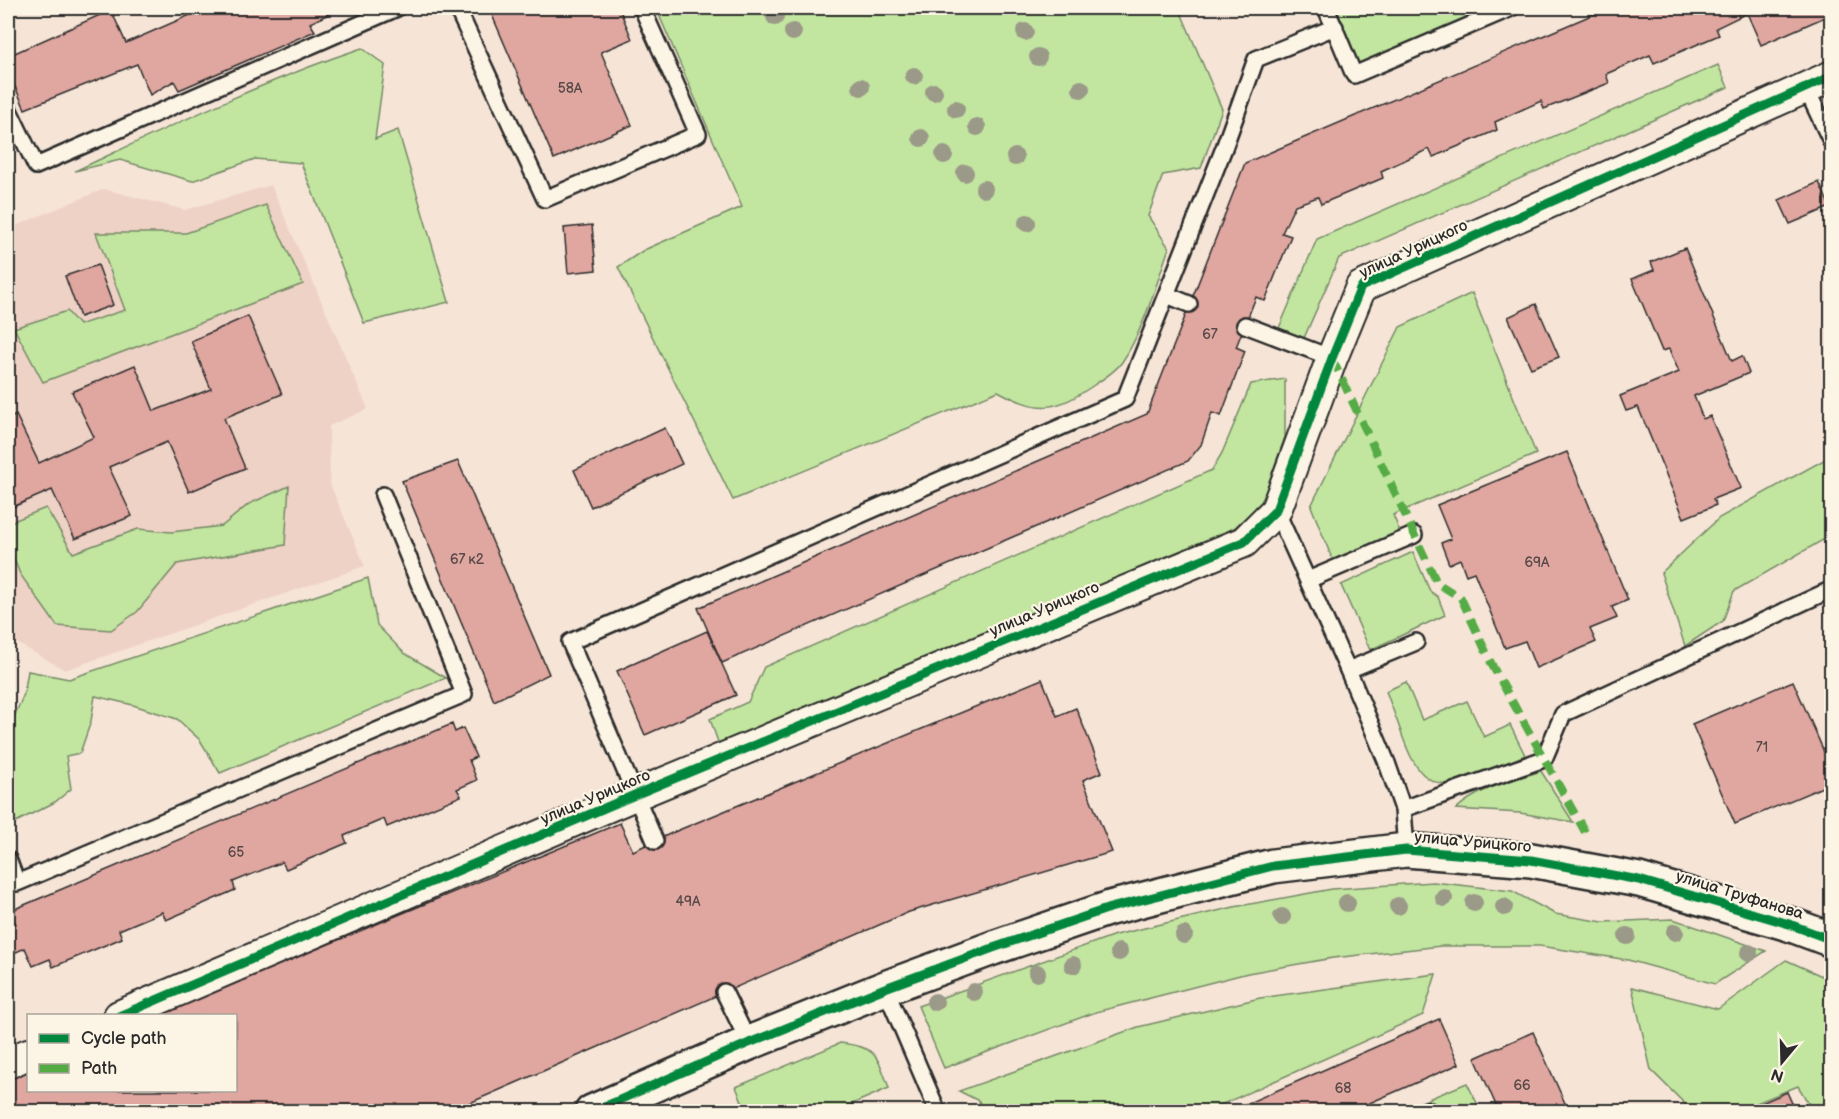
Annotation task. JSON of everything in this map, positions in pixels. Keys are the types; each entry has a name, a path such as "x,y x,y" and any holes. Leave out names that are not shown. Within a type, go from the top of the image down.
{"street":[{"name":"улица Урицкого","path":"124,1014 637,794 1244,542 1276,510 1360,287 1819,82"},
{"name":"улица Урицкого","path":"592,1112 749,1043 885,988 1110,908 1273,866 1406,850 1532,860 1639,880"},
{"name":"улица Труфанова","path":"1639,880 1770,918 1832,940"},
{"path":"8,1063 27,1054"}],"lane":[{"path":"8,108 36,166 396,8"},
{"path":"457,8 545,200 698,134 642,8"},
{"path":"1326,8 1354,75 1511,8"},
{"path":"655,841 637,794 570,642 1125,399 1257,59 1335,27"},
{"path":"1819,82 1832,143"},
{"path":"1167,295 1189,304"},
{"path":"1245,325 1332,358"},
{"path":"8,859 17,883 464,694 383,495"},
{"path":"1276,510 1348,670 1403,809 1406,850"},
{"path":"1308,580 1414,535"},
{"path":"1403,809 1544,759 1563,714 1832,589"},
{"path":"1348,670 1416,642"},
{"path":"885,988 938,1112"},
{"path":"724,992 749,1043"},
{"path":"1424,1112 1428,1110 1429,1112"}],"shaded area":[{"path":"271,185 368,409 329,426 330,484 365,566 65,670 8,638 8,229 104,189 185,210"}],"green space":[{"path":"656,8 1179,8 1222,109 1201,168 1163,175 1148,216 1169,248 1137,336 1122,362 1113,372 1094,385 1057,405 1036,406 998,391 733,500 618,267 644,250 742,207"},
{"path":"1336,8 1487,8 1359,64"},
{"path":"362,48 385,65 375,139 398,130 449,302 364,323 301,163 255,159 192,181 120,160 75,171 252,90"},
{"path":"1718,65 1728,87 1339,258 1304,338 1279,328 1317,239"},
{"path":"266,205 303,284 43,382 14,328 67,311 79,325 125,310 96,233 186,233"},
{"path":"1472,293 1536,454 1393,515 1400,532 1333,561 1311,506 1400,327"},
{"path":"1285,379 1285,437 1261,504 1234,528 719,745 710,719 748,702 764,667 1212,470 1222,453 1251,384"},
{"path":"1831,456 1831,531 1823,540 1734,591 1723,621 1685,646 1661,573 1719,518"},
{"path":"289,486 285,545 177,564 137,612 111,630 57,626 20,574 8,544 8,523 46,508 73,553 138,529 171,532 222,526 249,504"},
{"path":"1413,552 1430,591 1438,597 1445,615 1370,650 1341,585"},
{"path":"368,578 377,625 404,653 446,678 220,773 200,740 177,719 95,696 91,721 80,753 66,756 71,789 55,802 8,826 8,731 24,694 28,671 69,679"},
{"path":"1406,682 1422,720 1467,701 1484,737 1510,725 1525,755 1464,781 1451,784 1430,780 1422,774 1411,757 1386,691"},
{"path":"1541,771 1573,822 1520,813 1456,809 1485,790"},
{"path":"1433,882 1512,891 1555,914 1603,922 1673,919 1766,951 1715,984 1628,960 1540,946 1441,946 1333,958 1248,973 1096,1012 944,1068 918,1006 1115,935 1234,907 1332,889"},
{"path":"1786,960 1831,980 1831,1111 1813,1111 1798,1086 1737,1111 1692,1111 1651,1070 1632,987 1718,1009"},
{"path":"1436,974 1423,1015 1207,1111 983,1111 979,1101 959,1091 1138,1027 1260,998"},
{"path":"840,1043 869,1050 878,1060 889,1088 836,1111 746,1111 736,1087"},
{"path":"1467,1083 1481,1111 1397,1112"}],"building":[{"path":"206,8 331,8 333,12 310,23 315,31 179,90 174,81 150,95 137,64 25,109 8,71 8,56 111,10 126,43"},
{"path":"489,8 619,8 632,39 601,52 632,125 554,159"},
{"path":"1608,8 1735,8 1739,17 1716,28 1719,35 1654,63 1650,55 1606,74 1609,83 1544,109 1541,101 1495,122 1497,130 1433,157 1429,149 1381,171 1383,178 1321,204 1318,197 1295,205 1282,233 1291,236 1265,301 1256,297 1236,347 1245,351 1221,416 1212,413 1201,445 1188,461 722,663 698,608 1147,414 1245,163"},
{"path":"1735,8 1832,8 1832,14 1761,45 1747,13 1739,17"},
{"path":"1819,182 1830,207 1790,224 1779,200"},
{"path":"592,225 596,270 568,273 564,228"},
{"path":"1685,248 1732,361 1742,356 1749,373 1694,396 1703,419 1710,416 1741,488 1713,499 1716,505 1684,518 1638,407 1626,411 1620,396 1679,372 1669,349 1662,351 1632,279 1654,270 1651,262"},
{"path":"98,265 113,305 80,317 65,276"},
{"path":"1536,304 1559,357 1531,368 1508,317"},
{"path":"248,316 282,394 224,418 245,468 189,492 167,442 109,467 132,516 75,539 52,490 8,509 8,419 16,415 39,463 94,437 72,392 135,365 154,411 211,389 191,341"},
{"path":"665,428 682,464 591,507 574,470"},
{"path":"1567,452 1628,600 1612,607 1617,618 1590,629 1596,642 1536,668 1525,641 1505,648 1474,572 1466,575 1460,559 1449,564 1441,543 1451,539 1437,505"},
{"path":"458,461 549,674 494,701 402,481"},
{"path":"707,631 736,695 645,735 617,671"},
{"path":"1042,679 1057,716 1076,708 1102,772 1083,780 1112,852 909,912 449,1112 8,1112 8,1076 27,1068 27,1092 237,1092 237,1014 160,1014 620,823 633,851"},
{"path":"1793,681 1832,770 1832,783 1735,824 1692,724"},
{"path":"452,724 455,732 463,728 476,757 469,760 477,780 457,789 461,796 387,827 384,819 344,836 347,843 286,869 282,862 233,882 235,890 166,920 162,912 119,930 122,938 53,967 50,959 33,966 25,948 14,953 8,937 8,927 16,924 10,911"},
{"path":"1439,1019 1459,1064 1349,1112 1228,1112"},
{"path":"1533,1032 1569,1112 1499,1112 1475,1058"},
{"path":"1787,1092 1796,1112 1741,1112"}],"marked path":[{"path":"1332,358 1437,583 1461,598 1493,667 1585,832"}],"cycle path":[{"path":"124,1014 637,794 1244,542 1276,510 1332,358 1361,287 1832,76"},
{"path":"592,1112 749,1043 885,988 993,948 1110,908 1273,866 1406,850 1531,860 1639,880 1789,924 1832,940"}]}
